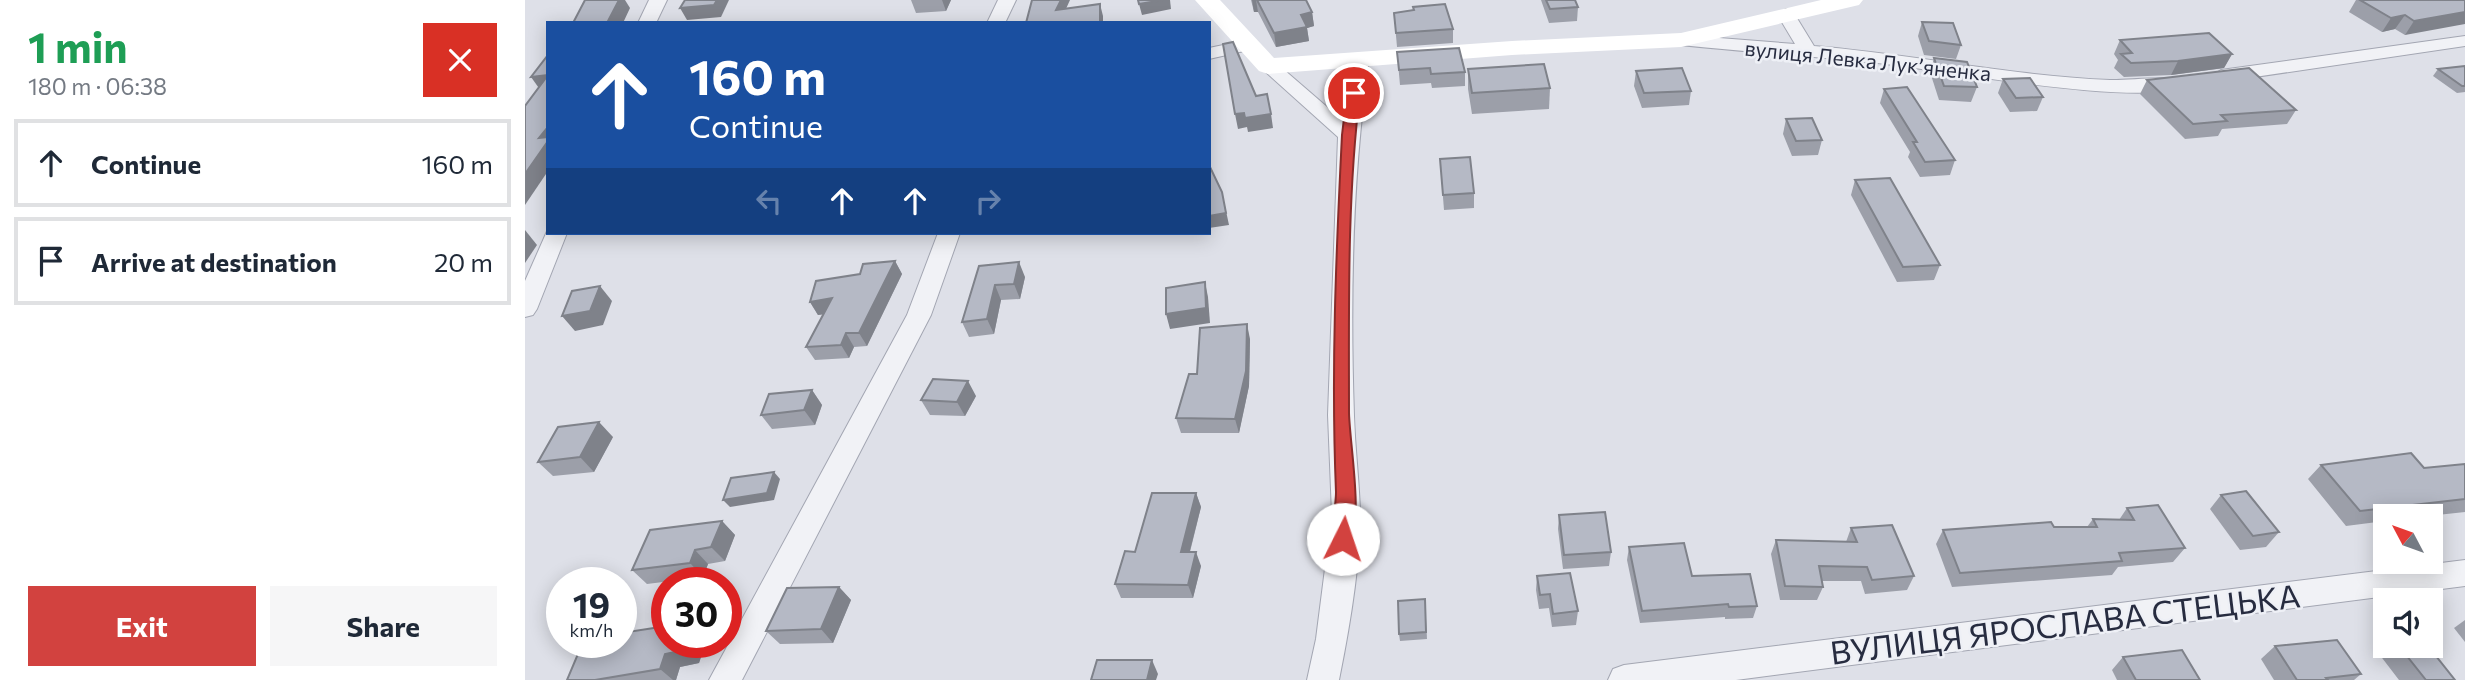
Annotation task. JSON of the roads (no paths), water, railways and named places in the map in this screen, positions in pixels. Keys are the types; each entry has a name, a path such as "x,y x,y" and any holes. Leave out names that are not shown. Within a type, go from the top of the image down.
{"street":[{"path":"648,21 658,0"},
{"path":"997,21 1007,0"},
{"path":"1207,0 1247,45 1348,135"},
{"path":"1681,40 1803,6 1851,0"},
{"path":"1803,6 1809,53"},
{"name":"вулиця Левка Лукʼяненка","path":"1268,65 1512,48 1681,40 1842,54 2124,86 2171,84 2465,41"},
{"path":"1211,54 1247,45"},
{"path":"1323,680 1332,639 1346,514 1341,415 1348,135 1360,60"},
{"path":"525,309 555,235"},
{"path":"725,680 919,315 948,235"},
{"name":"ВУЛИЦЯ ЯРОСЛАВА СТЕЦЬКА","path":"1624,680 2465,573"}]}
